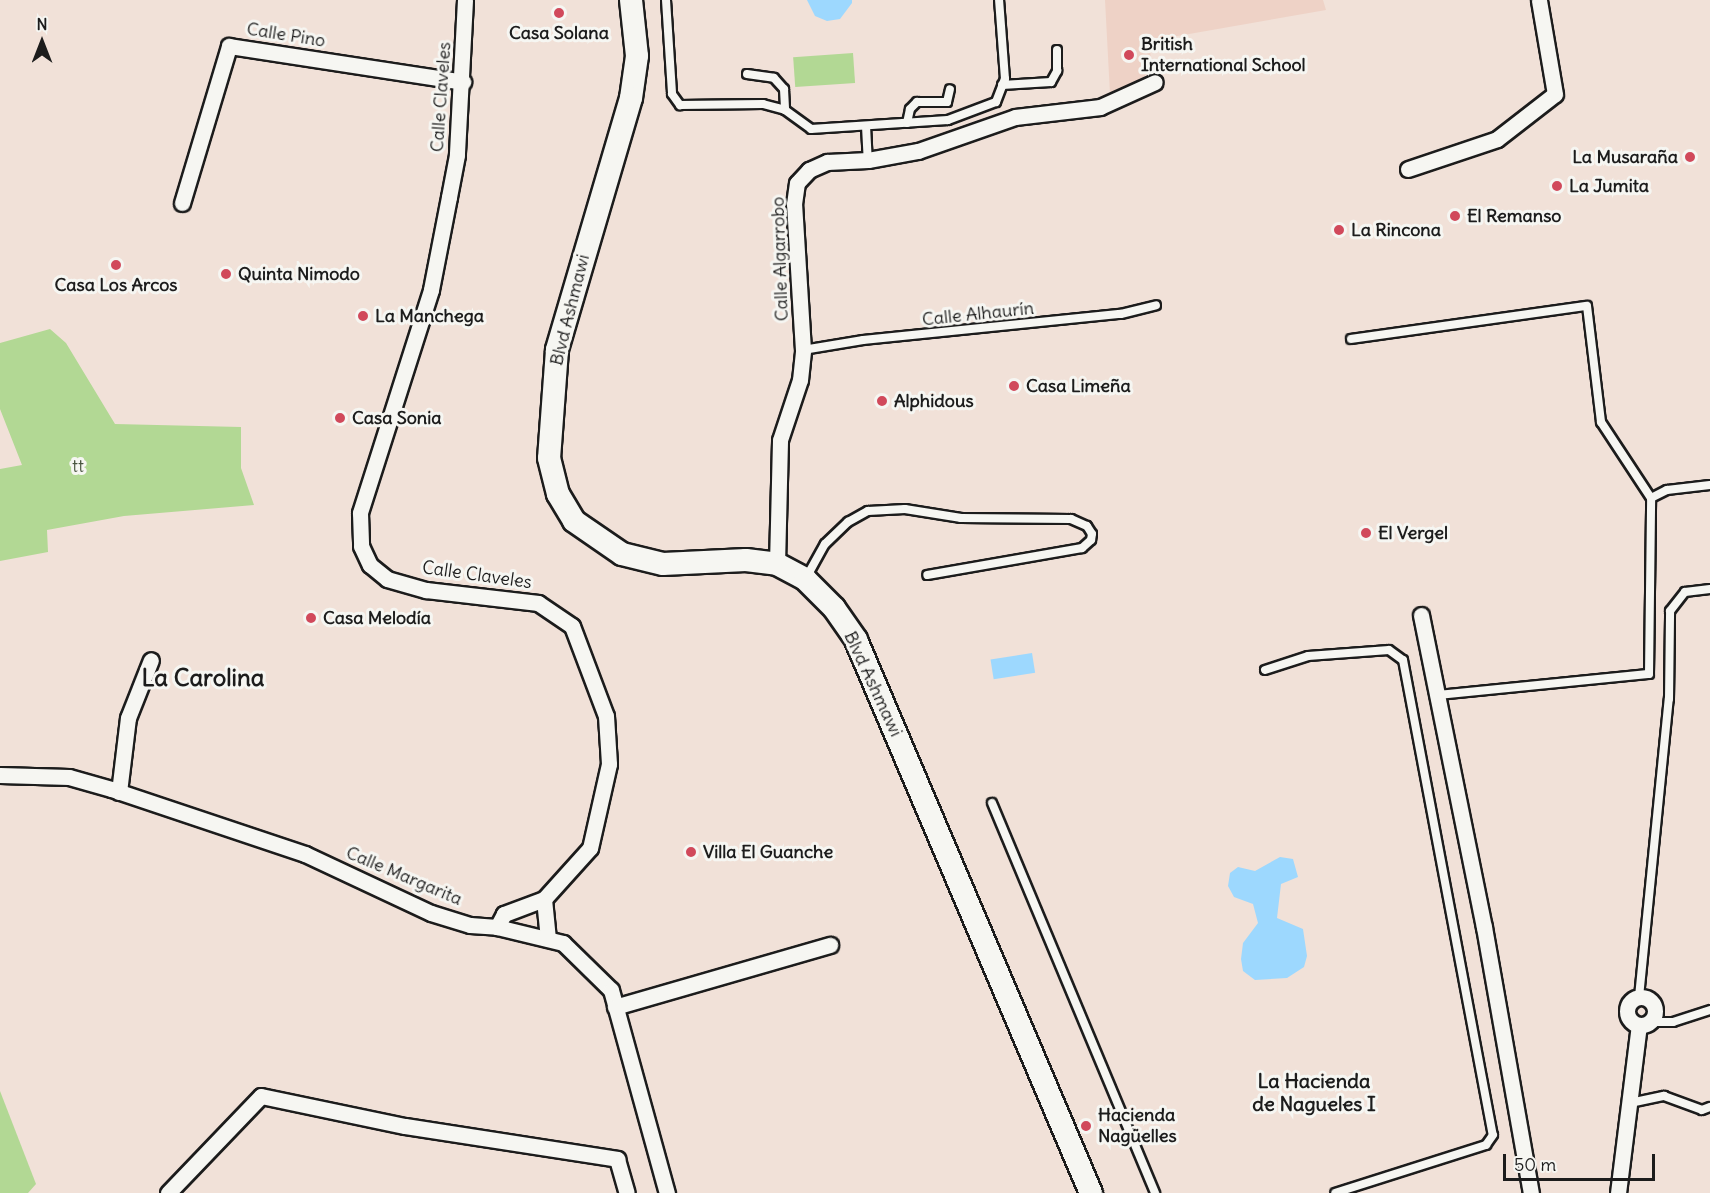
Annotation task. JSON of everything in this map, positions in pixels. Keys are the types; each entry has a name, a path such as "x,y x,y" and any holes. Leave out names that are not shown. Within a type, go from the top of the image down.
{"street":[{"name":"Calle Claveles","path":"465,0 463,82 457,155 431,290 360,513 361,546 370,565 387,579 426,590 538,603 572,626 606,716 609,764 590,848 544,899 504,914 497,927"},
{"name":"Blvd Ashmawi","path":"631,0 637,39 635,77 557,350 549,424 552,477 574,521 622,554 663,564 746,560 777,564 805,579 834,608 856,640 1091,1193"},
{"path":"1408,169 1497,139 1555,94 1539,0"},
{"name":"Calle Pino","path":"182,202 229,46 463,82"},
{"name":"Calle Algarrobo","path":"777,564 780,440 800,380 803,350 794,204 797,183 809,170 827,162 868,160 918,151 1015,117 1100,107 1155,82"},
{"path":"1421,615 1484,927 1531,1193"},
{"path":"119,792 128,718 151,660"},
{"name":"Calle Margarita","path":"0,775 69,777 304,854 431,913 470,925 497,927 563,943 593,969 611,990 667,1193"},
{"path":"544,899 548,939"},
{"path":"615,1007 830,945"},
{"path":"1618,1193 1644,1023 1655,1014 1654,1005 1639,997 1631,1002 1627,1011 1630,1020 1644,1023"},
{"path":"168,1193 261,1096 405,1126 617,1160 627,1193"}],"lane":[{"path":"666,0 672,94 680,105 764,104 785,110 811,129 948,120 996,102 1002,85 999,0"},
{"path":"1002,85 1051,82 1057,71 1057,50"},
{"path":"747,74 774,78 784,89 785,110"},
{"path":"907,123 910,109 917,102 947,102 950,89"},
{"path":"866,126 868,160"},
{"name":"Calle Alhaurín","path":"803,350 863,340 1121,314 1156,305"},
{"path":"1351,339 1587,306 1601,422 1651,498 1649,674 1437,695"},
{"path":"1651,498 1667,490 1710,485"},
{"path":"805,579 825,544 848,522 868,511 905,509 961,518 1071,519 1087,526 1092,534 1091,540 1082,548 927,574"},
{"path":"1639,997 1669,699 1670,611 1685,592 1710,589"},
{"path":"1265,670 1319,655 1389,650 1403,660 1493,1135 1486,1145 1335,1193"},
{"path":"992,803 1155,1193"},
{"path":"1644,1023 1673,1022 1710,1010"},
{"path":"1630,1103 1665,1096 1702,1110 1710,1107"}],"shaded area":[{"name":"British International School","path":"1105,0 1323,0 1326,10 1149,41 1152,68 1142,79 1110,94"}],"green space":[{"path":"853,53 855,83 795,87 793,57"},
{"name":"tt","path":"50,329 66,343 115,424 241,427 241,468 254,505 124,516 47,530 48,552 0,561 0,469 22,465 0,409 0,343"},
{"path":"0,1091 36,1184 28,1193 0,1193"}],"water":[{"path":"807,0 852,0 852,3 840,19 827,21 815,16"},
{"path":"1032,653 1035,673 994,679 991,660"},
{"path":"1280,857 1293,859 1298,877 1281,884 1277,918 1303,929 1307,956 1304,967 1287,978 1255,980 1243,971 1241,959 1243,943 1258,923 1253,904 1234,897 1228,886 1230,873 1238,867 1255,871"}],"place":[{"name":"Casa Solana","path":"559,13"},
{"name":"British International School","path":"1129,55"},
{"name":"La Musaraña","path":"1690,157"},
{"name":"La Jumita","path":"1557,186"},
{"name":"El Remanso","path":"1455,216"},
{"name":"La Rincona","path":"1339,230"},
{"name":"Casa Los Arcos","path":"116,265"},
{"name":"Quinta Nimodo","path":"226,274"},
{"name":"La Manchega","path":"363,316"},
{"name":"Casa Limeña","path":"1014,386"},
{"name":"Alphidous","path":"882,401"},
{"name":"Casa Sonia","path":"340,418"},
{"name":"El Vergel","path":"1366,533"},
{"name":"Casa Melodía","path":"311,618"},
{"name":"Villa El Guanche","path":"691,852"},
{"name":"Hacienda Nagüelles","path":"1086,1126"}],"district":[{"name":"La Carolina","path":"203,678"},
{"name":"La Hacienda de Nagueles I","path":"1314,1092"}]}
